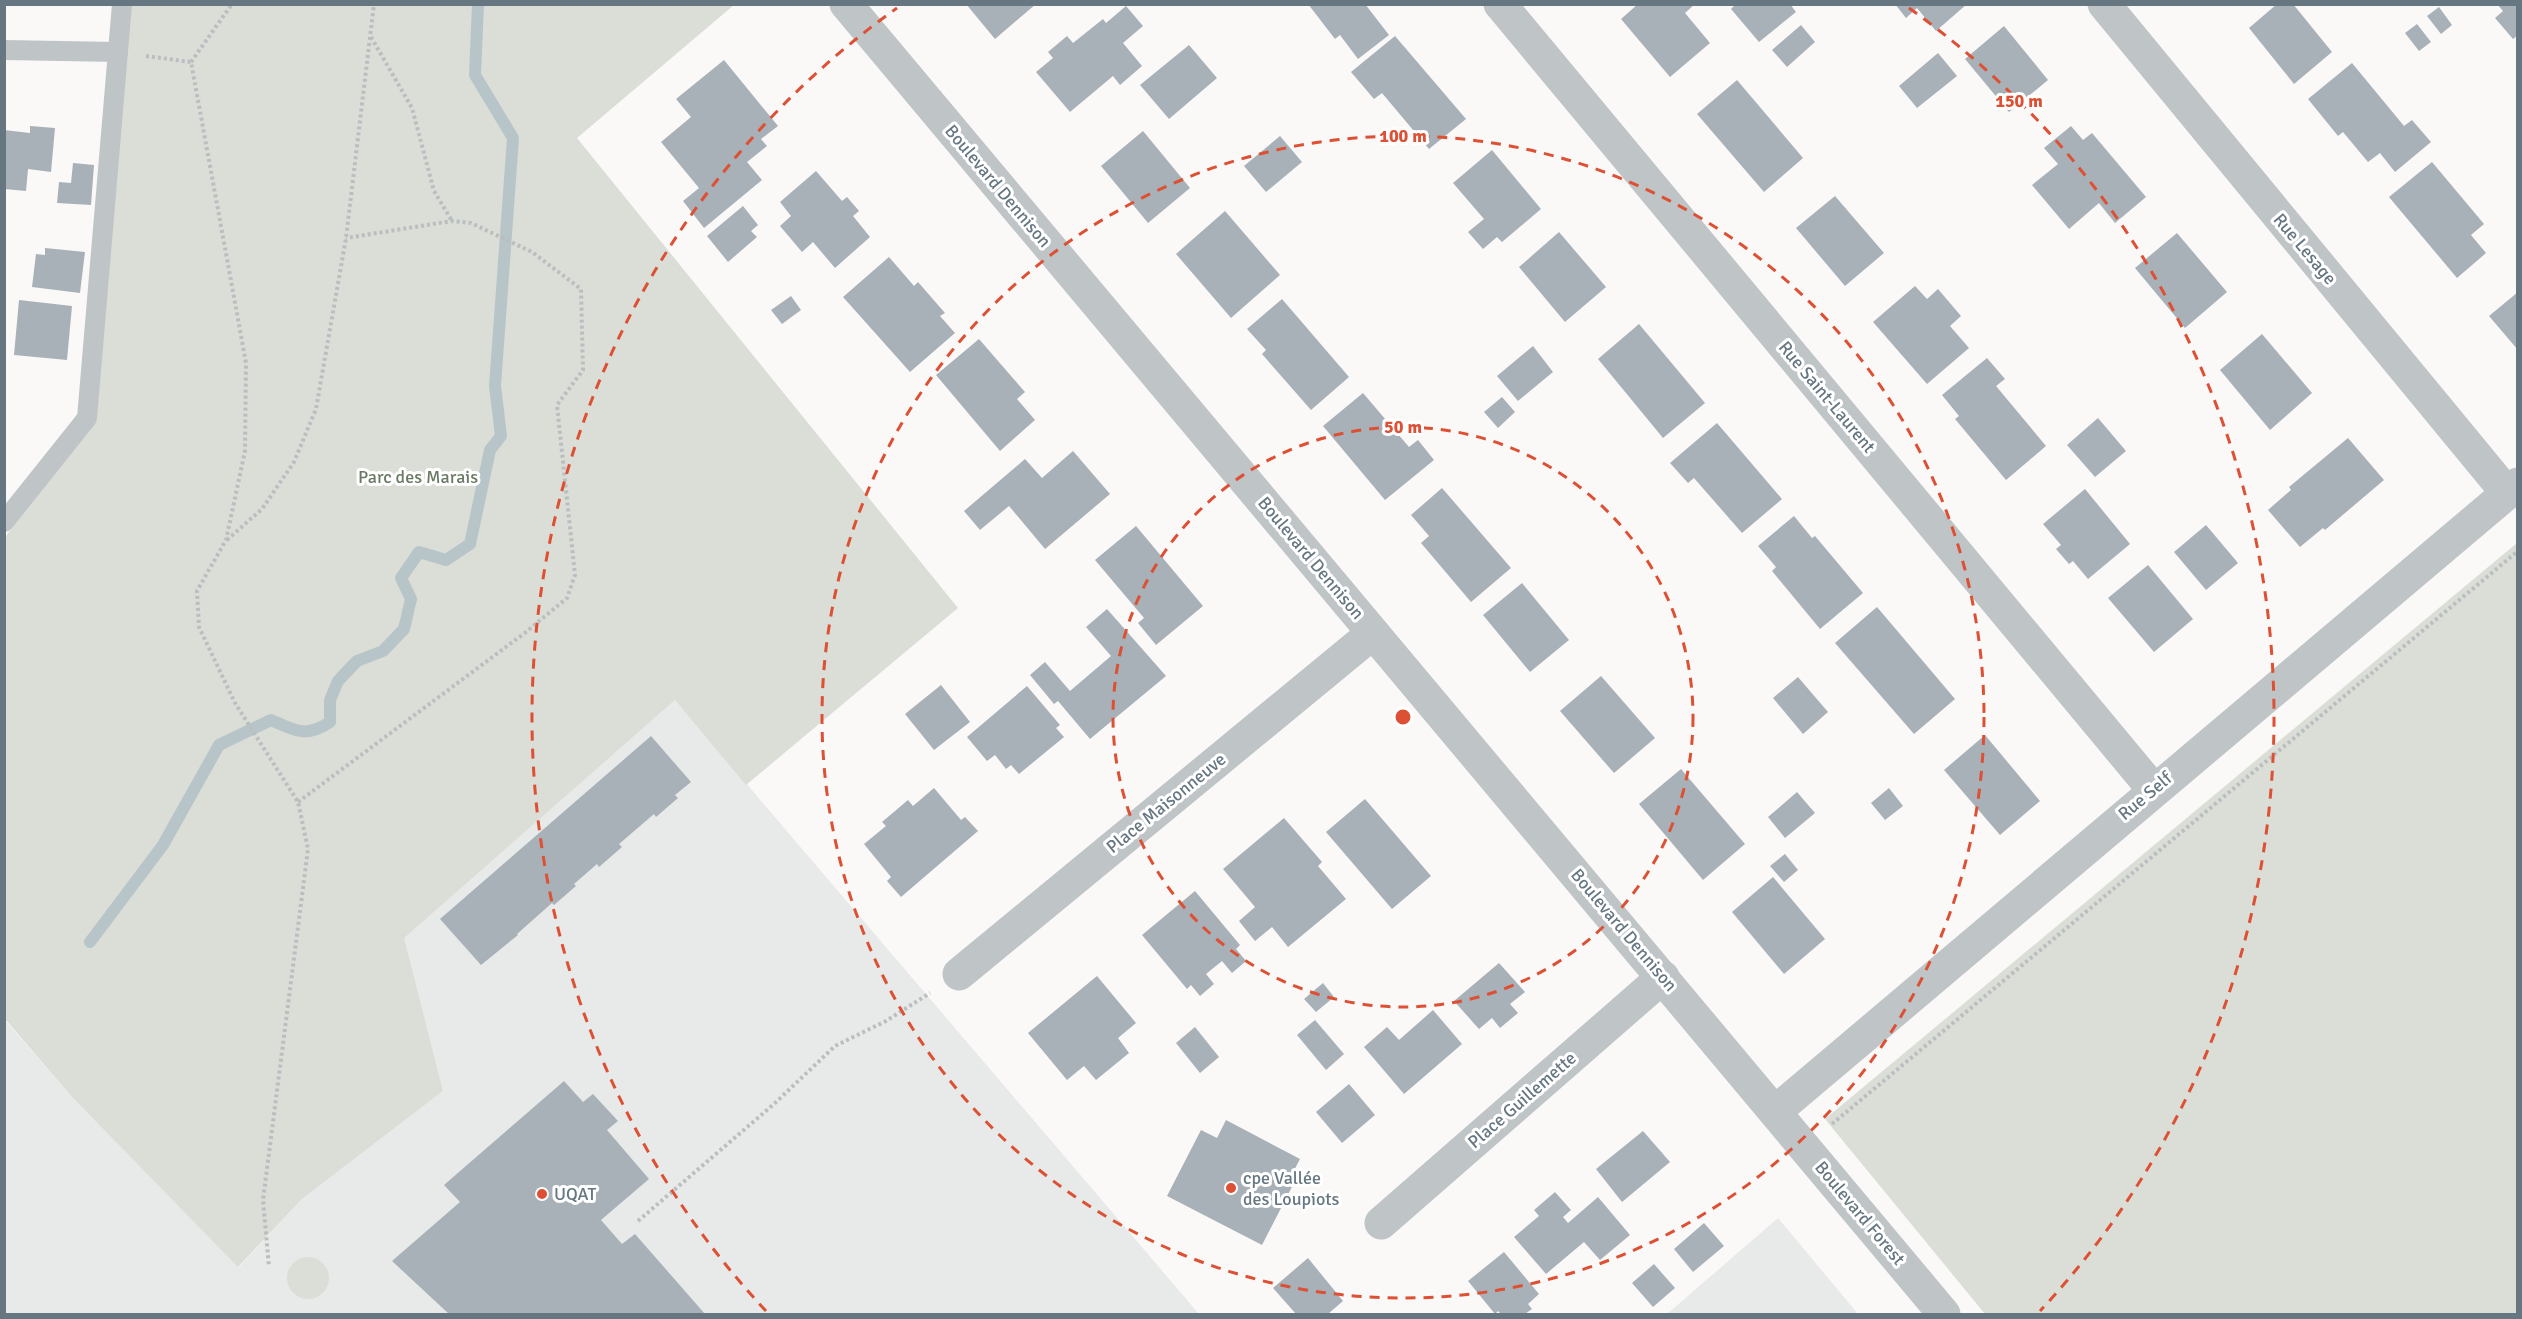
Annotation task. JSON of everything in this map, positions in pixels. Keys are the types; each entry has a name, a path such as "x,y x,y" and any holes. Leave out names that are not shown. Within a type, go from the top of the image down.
{"street":[{"name":"Boulevard Dennison","path":"846,4 1776,1111"},
{"name":"Rue Saint-Laurent","path":"1500,4 2153,789"},
{"name":"Rue Lesage","path":"2104,4 2512,488"},
{"name":"Rue Self","path":"1776,1111 2153,789 2512,488"},
{"name":"Place Maisonneuve","path":"958,974 1374,633"},
{"name":"Place Guillemette","path":"1382,1223 1664,977"},
{"name":"Boulevard Forest","path":"1776,1111 1944,1314"}],"lane":[{"path":"4,522 87,418 122,4"},
{"path":"4,50 118,52"}],"path":[{"path":"232,4 191,62 246,363 245,451 226,540 197,591 199,627 235,703 298,802 308,849 263,1200 269,1267"},
{"path":"226,540 262,510 294,462 316,409 346,238 374,4"},
{"path":"371,36 412,108 434,191 452,221"},
{"path":"118,52 191,62"},
{"path":"298,802 526,632 567,598 575,575 557,405 583,370 581,289 532,252 471,223 452,221 346,238"},
{"path":"1805,1146 2517,551"},
{"path":"638,1221 774,1104 835,1047 886,1021 958,974"}],"shaded area":[{"path":"675,700 1199,1314 5,1314 4,1019 72,1097 239,1267 302,1199 443,1091 403,938"},
{"path":"1778,1218 1858,1314 1667,1314"}],"green space":[{"name":"Parc des Marais","path":"122,5 734,5 577,138 958,608 746,785 675,700 404,938 443,1091 302,1199 238,1267 72,1097 5,1019 4,539 87,418"},
{"path":"2517,543 2517,1314 1985,1314 1825,1119"},
{"path":"308,1257 316,1258 323,1263 328,1270 328,1286 323,1293 316,1298 308,1299 300,1298 293,1293 288,1286 287,1278 288,1270 293,1263 300,1258"}],"building":[{"path":"966,4 1036,4 995,39"},
{"path":"1308,4 1365,4 1389,35 1358,59 1340,35 1335,39"},
{"path":"1638,4 1695,4 1685,13 1710,43 1670,77 1621,19"},
{"path":"1736,4 1790,4 1796,12 1759,42 1731,9"},
{"path":"1895,4 1967,4 1936,31 1917,8 1906,18"},
{"path":"2277,4 2293,4 2332,52 2294,84 2249,28"},
{"path":"2497,4 2518,4 2518,35 2513,39 2495,18 2503,11"},
{"path":"1126,6 1143,26 1123,43 1142,66 1120,85 1113,76 1070,112 1036,72 1053,58 1048,52 1067,36 1073,43 1103,19 1106,23"},
{"path":"2439,7 2452,25 2441,34 2427,16"},
{"path":"2417,24 2431,42 2419,51 2405,33"},
{"path":"1801,25 1815,42 1787,67 1772,50"},
{"path":"2004,26 2048,80 2009,112 1965,59"},
{"path":"1395,36 1466,119 1429,149 1382,93 1374,99 1351,72"},
{"path":"1189,45 1217,78 1169,119 1140,85"},
{"path":"1938,53 1957,76 1917,108 1899,86"},
{"path":"724,60 778,126 761,139 767,146 747,162 762,180 704,228 683,201 699,188 661,142 691,117 676,99"},
{"path":"2352,63 2404,126 2412,120 2431,142 2395,172 2380,153 2368,162 2343,132 2338,136 2308,99"},
{"path":"1737,80 1803,158 1764,192 1697,114"},
{"path":"30,126 55,128 51,172 28,169 26,191 4,189 4,130 30,133"},
{"path":"2071,126 2083,140 2092,133 2146,197 2115,223 2099,203 2069,229 2032,185 2058,164 2044,148"},
{"path":"1143,131 1190,188 1148,223 1101,166"},
{"path":"1280,136 1302,162 1266,192 1244,166"},
{"path":"1492,150 1541,209 1502,242 1497,237 1483,249 1468,232 1484,219 1453,183"},
{"path":"2432,162 2484,224 2471,235 2486,253 2457,278 2389,197"},
{"path":"73,163 94,165 91,205 57,203 59,182 71,183"},
{"path":"816,171 842,201 847,197 859,211 853,216 870,237 835,268 813,242 802,252 780,226 791,216 780,202"},
{"path":"1835,196 1884,253 1845,286 1796,228"},
{"path":"743,206 758,225 751,231 757,237 728,262 707,236"},
{"path":"1225,211 1280,275 1231,318 1176,254"},
{"path":"1559,232 1606,287 1565,322 1519,267"},
{"path":"2177,233 2227,292 2185,328 2135,268"},
{"path":"45,248 85,252 80,293 32,287 36,254 45,255"},
{"path":"889,257 914,286 918,282 945,313 940,316 955,333 910,372 843,297"},
{"path":"1915,286 1927,299 1938,289 1961,316 1950,326 1969,348 1927,384 1873,322"},
{"path":"2518,292 2518,350 2489,316"},
{"path":"791,296 801,310 782,324 771,310"},
{"path":"1282,299 1349,377 1311,410 1262,354 1266,350 1247,329"},
{"path":"19,300 72,306 67,360 14,355"},
{"path":"1639,324 1705,403 1663,438 1598,359"},
{"path":"2262,334 2312,393 2270,430 2220,370"},
{"path":"979,339 1025,392 1017,399 1035,420 1000,451 936,375"},
{"path":"1533,346 1553,372 1518,401 1497,376"},
{"path":"1987,358 2005,379 1996,386 2046,446 2006,480 1955,419 1959,416 1942,395"},
{"path":"1363,393 1409,447 1418,440 1434,460 1385,500 1323,426"},
{"path":"1502,397 1515,412 1498,428 1484,412"},
{"path":"2098,418 2126,451 2095,477 2067,445"},
{"path":"1717,423 1782,499 1742,533 1694,478 1688,483 1670,463"},
{"path":"2348,438 2384,480 2325,530 2323,528 2300,547 2268,510 2291,490 2289,487"},
{"path":"1073,451 1110,494 1045,549 1009,506 980,530 964,511 1025,459 1042,478"},
{"path":"1442,488 1511,568 1471,602 1421,543 1429,536 1411,515"},
{"path":"2085,489 2130,544 2088,579 2073,561 2069,564 2056,549 2061,545 2043,524"},
{"path":"1794,516 1812,538 1815,536 1863,593 1820,629 1772,571 1776,567 1758,546"},
{"path":"2206,525 2238,563 2206,590 2174,552"},
{"path":"1136,526 1203,606 1156,645 1138,623 1144,618 1095,560"},
{"path":"2148,565 2193,619 2154,652 2108,598"},
{"path":"1522,583 1569,640 1530,672 1483,615"},
{"path":"1877,607 1955,699 1914,734 1835,643"},
{"path":"1107,609 1166,676 1090,739 1058,701 1054,704 1030,675 1045,662 1070,691 1111,656 1086,627"},
{"path":"1601,676 1655,738 1614,773 1560,711"},
{"path":"1798,677 1828,712 1803,734 1773,698"},
{"path":"941,685 970,722 934,750 905,714"},
{"path":"1027,686 1060,725 1056,728 1064,737 1019,774 1011,765 1006,769 995,755 987,761 967,737"},
{"path":"1985,735 2040,801 2000,835 1944,770"},
{"path":"651,736 691,782 675,795 678,798 656,817 654,814 619,844 622,847 599,867 597,864 574,884 576,886 554,905 552,903 481,965 440,919"},
{"path":"1681,769 1745,844 1703,880 1639,804"},
{"path":"934,788 961,820 965,817 978,831 901,897 887,881 891,877 864,844 886,826 882,822 908,800 913,806"},
{"path":"1889,788 1903,806 1885,820 1871,803"},
{"path":"1797,792 1815,813 1785,838 1768,817"},
{"path":"1365,799 1431,876 1392,909 1326,832"},
{"path":"1284,818 1322,862 1318,866 1346,899 1288,947 1272,927 1255,941 1239,921 1255,907 1223,869"},
{"path":"1785,854 1798,870 1784,882 1770,866"},
{"path":"1773,877 1825,939 1784,974 1732,912"},
{"path":"1195,891 1240,945 1236,949 1246,961 1232,973 1222,961 1206,974 1214,984 1200,996 1191,985 1187,989 1142,935"},
{"path":"1499,963 1525,992 1510,1004 1518,1013 1500,1028 1492,1018 1479,1029 1454,1001"},
{"path":"1097,976 1136,1023 1118,1038 1129,1053 1096,1080 1084,1066 1067,1080 1028,1033"},
{"path":"1323,983 1334,997 1316,1012 1304,999"},
{"path":"1433,1010 1462,1044 1404,1094 1364,1047 1387,1027 1399,1040"},
{"path":"1315,1020 1344,1054 1326,1070 1297,1035"},
{"path":"1195,1027 1219,1057 1200,1073 1176,1043"},
{"name":"UQAT","path":"564,1081 583,1102 593,1094 618,1121 607,1130 649,1179 601,1220 622,1244 635,1234 705,1314 449,1314 392,1261 460,1202 444,1185"},
{"path":"1349,1084 1375,1115 1342,1143 1316,1112"},
{"name":"cpe Vallée des Loupiots","path":"1226,1120 1300,1159 1290,1178 1295,1181 1262,1245 1167,1196 1201,1130 1217,1138"},
{"path":"1643,1131 1670,1162 1622,1202 1596,1169"},
{"path":"1555,1192 1571,1210 1563,1217 1568,1223 1598,1197 1630,1235 1600,1260 1584,1242 1546,1274 1514,1237 1539,1216 1534,1210"},
{"path":"1704,1223 1724,1246 1693,1272 1674,1249"},
{"path":"1504,1252 1539,1294 1528,1304 1532,1309 1525,1314 1501,1314 1498,1311 1495,1314 1468,1281"},
{"path":"1308,1258 1343,1301 1328,1314 1296,1314 1273,1288"},
{"path":"1654,1264 1675,1288 1653,1307 1632,1283"}],"waterway":[{"path":"90,942 163,845 219,745 271,720 301,731 314,730 330,722 330,700 338,681 357,661 383,651 404,629 411,599 401,578 419,552 446,560 470,544 490,450 501,436 495,386 513,138 475,75 478,4"}],"place":[{"name":"cpe Vallée des Loupiots","path":"1231,1188"},
{"name":"UQAT","path":"542,1194"}]}
